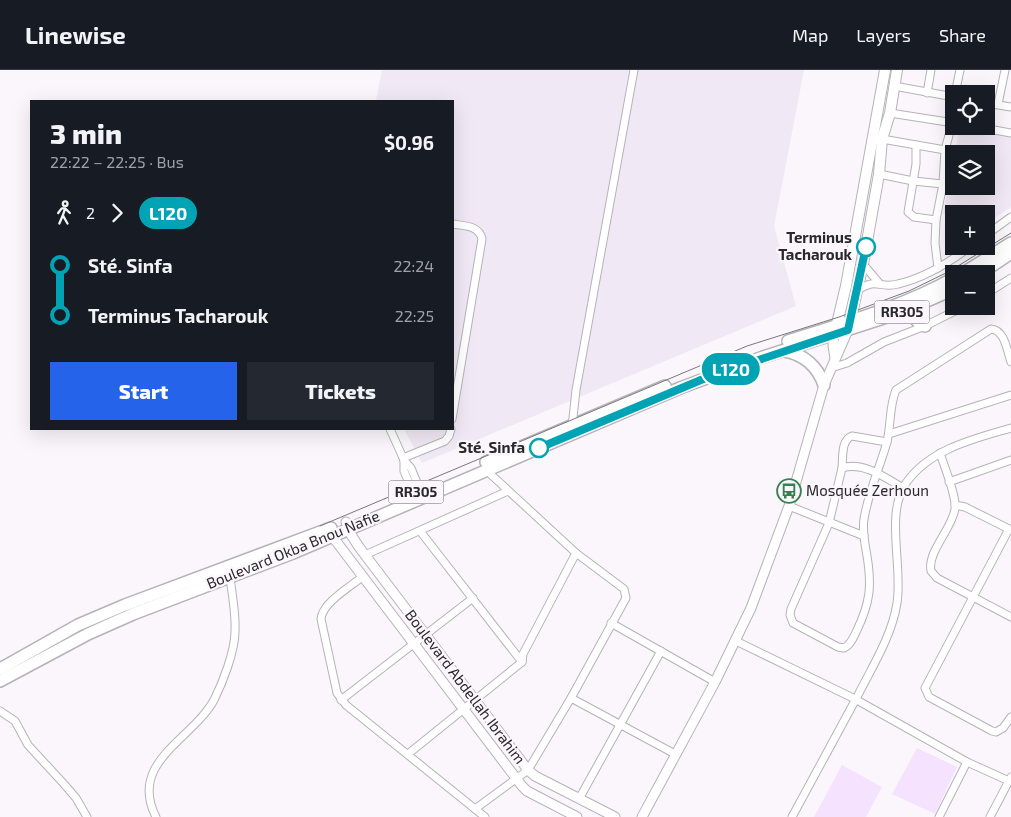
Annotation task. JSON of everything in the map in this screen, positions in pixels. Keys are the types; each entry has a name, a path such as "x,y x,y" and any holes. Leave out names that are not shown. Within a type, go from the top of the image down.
{"main road":[{"path":"835,330 846,286 885,70"},
{"path":"850,325 879,174 882,139 890,113 897,70"},
{"path":"976,265 1011,243"},
{"path":"993,265 1011,253"},
{"name":"Boulevard Okba Bnou Nafie","path":"850,325 912,299 945,282"},
{"name":"Boulevard Okba Bnou Nafie","path":"0,669 70,629 330,533 699,372 850,325 920,306 945,294"},
{"path":"920,306 915,312 915,319 918,324 925,326"},
{"name":"Boulevard Okba Bnou Nafie","path":"418,495 486,470 571,429 835,330"},
{"path":"782,351 795,354 811,364 819,374 824,385"},
{"name":"Boulevard Okba Bnou Nafie","path":"0,681 88,634 134,614 293,553 330,533"}],"street":[{"path":"571,429 576,390 634,70"},
{"path":"927,93 931,70"},
{"path":"957,85 960,70"},
{"path":"998,104 1006,70 1011,71"},
{"path":"894,86 945,96"},
{"path":"995,104 1011,107"},
{"path":"890,113 945,122"},
{"path":"995,130 1011,133"},
{"path":"882,139 945,150"},
{"path":"916,145 908,212 914,218 936,220"},
{"path":"938,268 935,242 936,220 945,161"},
{"path":"879,174 913,181 943,184"},
{"path":"995,229 1011,217"},
{"path":"454,224 474,228 479,232 482,239 454,407"},
{"path":"858,290 872,282 890,286 900,284 938,268 958,255"},
{"path":"863,264 881,285"},
{"path":"995,288 1011,278"},
{"path":"831,368 847,363 884,342 948,315"},
{"path":"642,817 736,641 765,574 790,506 824,385 850,325"},
{"path":"835,330 833,346 835,358"},
{"path":"887,442 852,436 848,437 844,443 842,468 829,523 791,609 790,615 796,625 841,647 847,646 850,643 869,599 870,577 864,536 866,512 877,473 887,442 889,434 894,395 900,386 990,330 1000,332 1008,342 1011,362"},
{"path":"889,434 1011,395"},
{"path":"792,817 856,698 895,614 899,576 895,527 896,512 902,488 931,457 965,442 1011,428"},
{"path":"390,430 403,459 411,468 418,495"},
{"path":"403,459 445,441 451,430"},
{"path":"940,453 955,505 953,516 933,558 930,568 932,574 1011,617"},
{"path":"949,482 1011,460"},
{"path":"842,468 858,466 877,473 902,488"},
{"path":"475,809 528,770 571,698 626,598 624,589 576,553 486,470"},
{"path":"365,555 508,492"},
{"path":"955,505 965,507 1010,530 928,682 926,693 929,697 996,732 1003,728 1011,717"},
{"path":"790,506 864,536"},
{"name":"Boulevard Abdellah Ibrahim","path":"347,526 365,555 528,770 615,817"},
{"path":"420,530 522,662"},
{"name":"Boulevard Abdellah Ibrahim","path":"330,533 516,780 527,791 577,817"},
{"path":"408,754 522,662 523,654 576,553"},
{"path":"156,817 149,800 149,789 157,764 214,700 229,662 236,631 230,577"},
{"path":"362,577 327,605 321,613 336,693 341,700 485,817"},
{"path":"341,700 472,598"},
{"path":"611,623 715,682"},
{"path":"736,641 856,698 967,762 1010,784 990,817"},
{"path":"579,799 661,651"},
{"path":"571,698 675,754"},
{"path":"0,711 15,721 28,745 76,798 88,817"},
{"path":"939,817 967,762"}],"shaded area":[{"path":"382,70 804,70 774,226 796,306 422,463 405,430 454,430 454,100 376,100"},
{"path":"958,135 995,135 1011,137 1011,207 995,218 995,205 945,205 945,215 943,213 947,195 995,195 995,145 956,145"},
{"path":"917,748 957,767 935,814 892,794"},
{"path":"842,765 882,787 866,817 814,817"}],"tram line":[{"path":"320,526 747,346 839,317 909,291 950,271 1011,233"}],"bus line":[{"name":"L120","path":"539,448 708,377 848,330 866,247"}],"place":[{"name":"Terminus Tacharouk","path":"866,247"},
{"name":"Sté. Sinfa","path":"539,448"},
{"name":"Mosquée Zerhoun","path":"789,491"}]}
